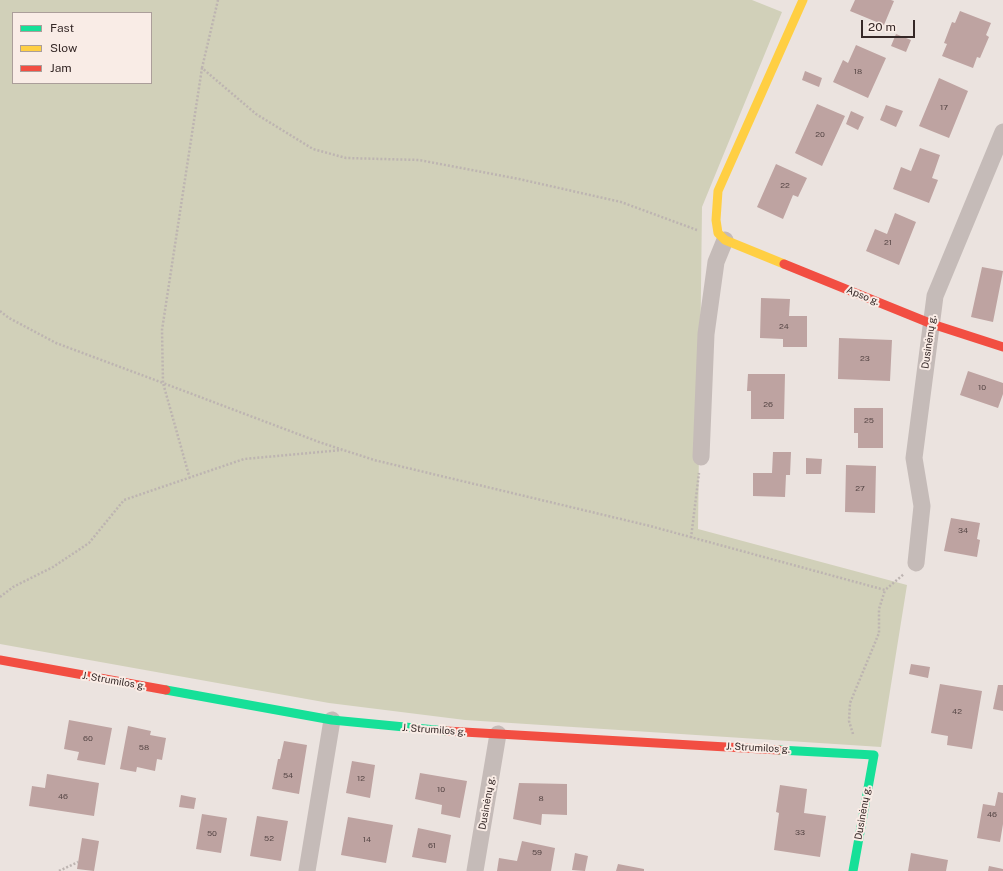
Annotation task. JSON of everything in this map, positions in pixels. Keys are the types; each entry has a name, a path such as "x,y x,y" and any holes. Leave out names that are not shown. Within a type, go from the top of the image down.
{"street":[{"path":"701,457 706,334 716,262 725,240 718,233 716,220 718,191 803,0"},
{"name":"Dusinėnų g.","path":"916,563 922,506 914,458 936,296 1003,132"},
{"name":"Apso g.","path":"725,240 932,324 1003,347"},
{"name":"J. Strumilos g.","path":"0,660 332,720 416,729 874,755"},
{"path":"307,871 332,720"},
{"name":"Dusinėnų g.","path":"475,871 498,734"},
{"name":"Dusinėnų g.","path":"853,871 874,755"}],"path":[{"path":"190,479 163,383 162,330 202,68 218,0"},
{"path":"202,68 256,114 313,148 346,158 419,160 593,195 621,202 725,240"},
{"path":"0,311 9,318 56,343 374,460 691,538 885,590"},
{"path":"0,597 13,587 53,567 89,543 124,500 190,479 244,459 344,450"},
{"path":"691,538 701,457"},
{"path":"856,754 854,736 849,721 850,703 879,633 879,609 885,590 916,563"},
{"path":"59,871 78,862"}],"green space":[{"path":"0,0 752,0 782,12 702,207 698,529 907,585 881,747 465,720 329,703 0,644"}],"building":[{"path":"855,0 894,1 884,25 850,11"},
{"path":"960,11 991,23 986,35 989,37 980,58 977,57 973,68 942,56 947,44 944,43 952,22 955,23"},
{"path":"896,34 911,40 906,52 891,46"},
{"path":"856,45 886,58 868,98 833,82 843,60 848,63"},
{"path":"805,71 822,78 819,87 802,80"},
{"path":"939,78 968,91 949,138 919,126"},
{"path":"817,104 845,116 822,166 795,153"},
{"path":"886,105 903,111 896,127 880,120"},
{"path":"851,111 864,117 858,130 846,124"},
{"path":"920,148 940,155 932,178 938,180 929,203 893,189 901,167 911,171"},
{"path":"776,164 807,178 798,197 793,195 783,219 757,207"},
{"path":"895,213 916,222 899,265 866,251 875,229 887,234"},
{"path":"982,267 1003,271 993,322 971,317"},
{"path":"761,298 790,299 789,316 807,316 807,347 783,347 783,339 760,338"},
{"path":"839,338 892,340 890,381 838,379"},
{"path":"968,371 1003,383 1003,394 998,408 960,395"},
{"path":"748,374 785,374 784,419 751,419 751,391 747,391"},
{"path":"854,408 883,408 883,448 858,448 858,433 854,433"},
{"path":"773,452 791,452 790,475 786,475 785,497 753,496 753,473 772,473"},
{"path":"806,458 822,459 821,474 806,474"},
{"path":"846,465 876,466 875,513 845,512"},
{"path":"951,518 980,523 977,539 980,540 977,557 944,551"},
{"path":"911,664 930,667 928,678 909,674"},
{"path":"940,684 982,691 972,749 947,745 948,736 931,733"},
{"path":"998,685 1003,685 1003,711 993,709"},
{"path":"69,720 112,728 105,765 77,760 79,752 64,749"},
{"path":"128,726 151,731 150,735 166,738 162,760 157,759 155,771 137,767 136,772 120,769"},
{"path":"284,741 307,745 299,794 272,789 278,759 280,759"},
{"path":"352,761 375,765 370,798 346,793"},
{"path":"420,773 467,781 460,818 441,814 442,805 415,799"},
{"path":"47,774 99,783 94,816 29,806 32,786 45,788"},
{"path":"519,783 567,784 567,815 542,814 541,825 513,819"},
{"path":"780,785 807,789 804,813 826,816 820,857 774,850 779,813 776,812"},
{"path":"998,792 1003,793 1003,824 1000,842 977,838 983,804 995,806"},
{"path":"181,795 196,798 194,809 179,807"},
{"path":"202,814 227,818 221,853 196,849"},
{"path":"257,816 288,821 281,861 250,856"},
{"path":"348,817 393,825 386,863 341,855"},
{"path":"418,828 451,835 446,863 412,857"},
{"path":"82,838 99,841 94,871 77,869"},
{"path":"522,841 555,848 551,871 497,871 499,858 517,861"},
{"path":"575,853 588,856 585,871 572,870"},
{"path":"911,853 948,860 946,871 908,871"},
{"path":"618,864 644,869 644,871 616,871"},
{"path":"989,866 1003,869 1003,871 988,871"}],"traffic: fast":[{"path":"166,690 332,720 446,731"},
{"path":"779,750 874,755 853,871"}],"traffic: slow":[{"path":"784,264 725,240 718,233 716,220 718,191 803,0"}],"traffic: jam":[{"path":"784,264 932,324 1003,347"},
{"path":"0,660 166,690"},
{"path":"446,731 779,750"}]}
